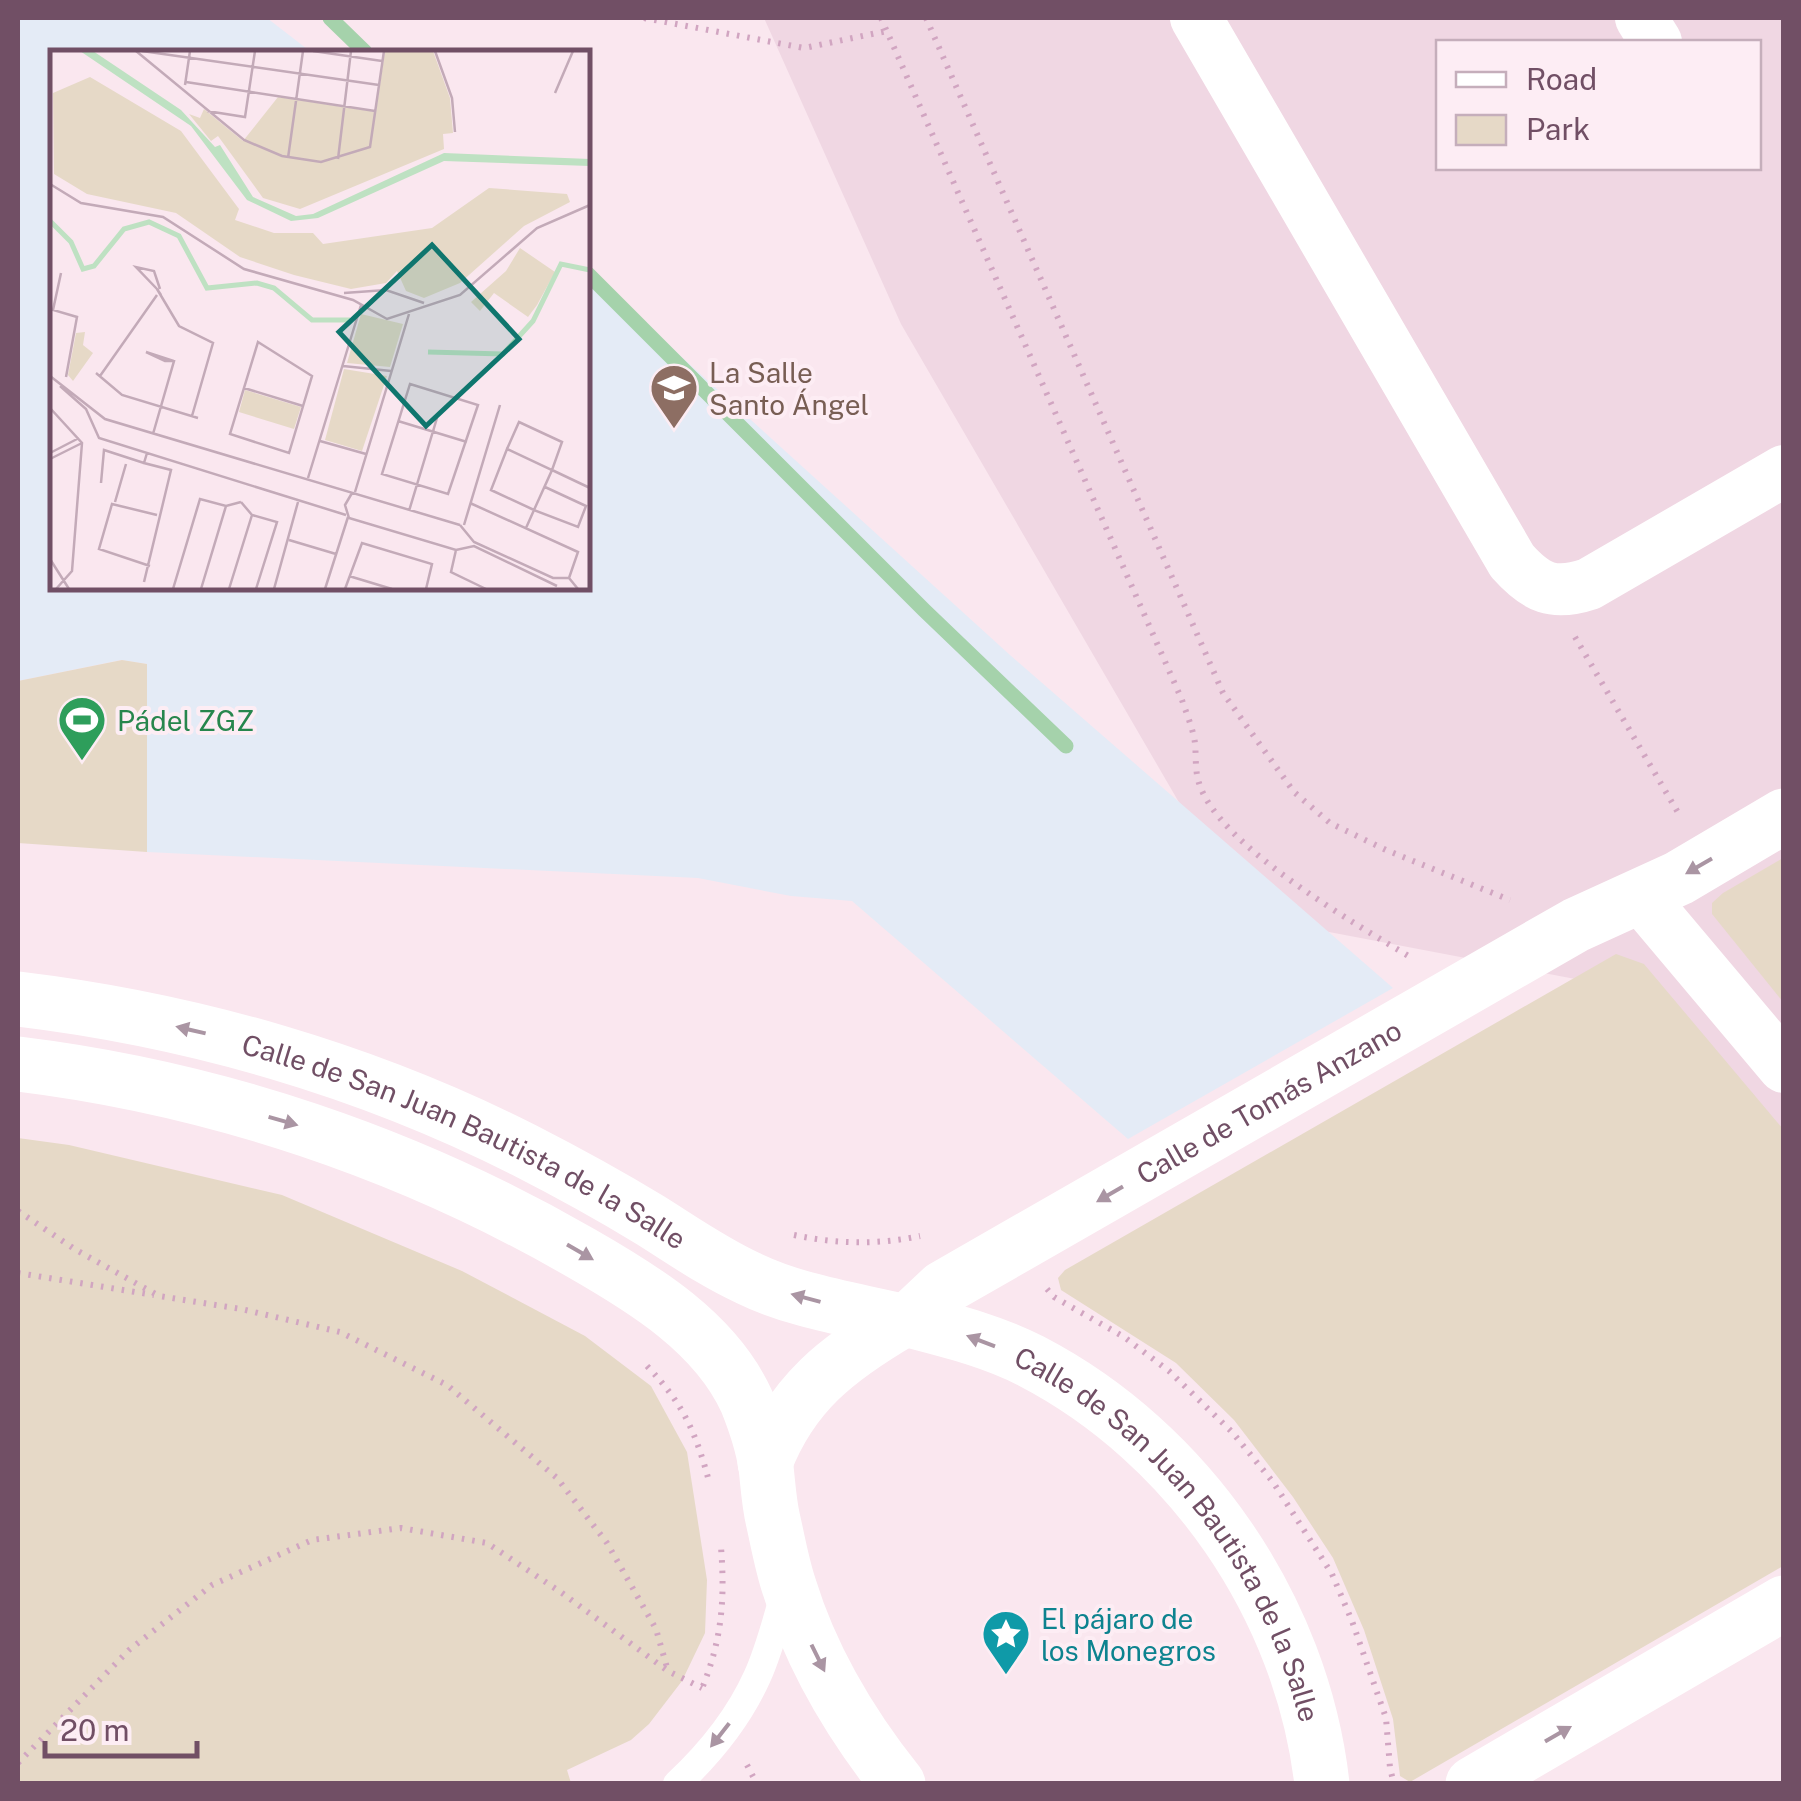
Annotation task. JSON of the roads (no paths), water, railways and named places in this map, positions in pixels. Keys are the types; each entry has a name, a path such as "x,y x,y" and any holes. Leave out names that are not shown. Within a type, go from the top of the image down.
{"main road":[{"name":"Calle de Tomás Anzano","path":"905,1320 943,1288 1463,989 1576,925 1679,878 1784,816"},
{"name":"Calle de San Juan Bautista de la Salle","path":"18,999 191,1030 341,1072 521,1149 749,1279 783,1292 976,1338 1032,1362 1090,1398 1138,1435 1212,1515 1274,1615 1306,1694 1322,1784"},
{"name":"Calle de San Juan Bautista de la Salle","path":"18,1064 184,1093 305,1128 358,1148 460,1190 560,1241 612,1271 675,1316 706,1342 733,1376 754,1420 765,1463 770,1511 803,1627 866,1741 898,1784"},
{"path":"765,1463 782,1427 806,1391 852,1351 905,1320"},
{"path":"1473,1784 1784,1603"}],"street":[{"path":"1196,18 1512,561 1526,577 1546,589 1570,590 1588,584 1784,471"},
{"path":"1641,18 1655,40"},
{"path":"1640,896 1784,1067"}],"lane":[{"path":"677,1784 740,1709 756,1680 788,1584"}],"waterway":[{"path":"330,18 363,50"},
{"path":"590,276 1066,746"}],"place":[{"name":"La Salle Santo Ángel","path":"674,430"},
{"name":"Pádel ZGZ","path":"82,762"},
{"name":"El pájaro de los Monegros","path":"1006,1676"}]}
